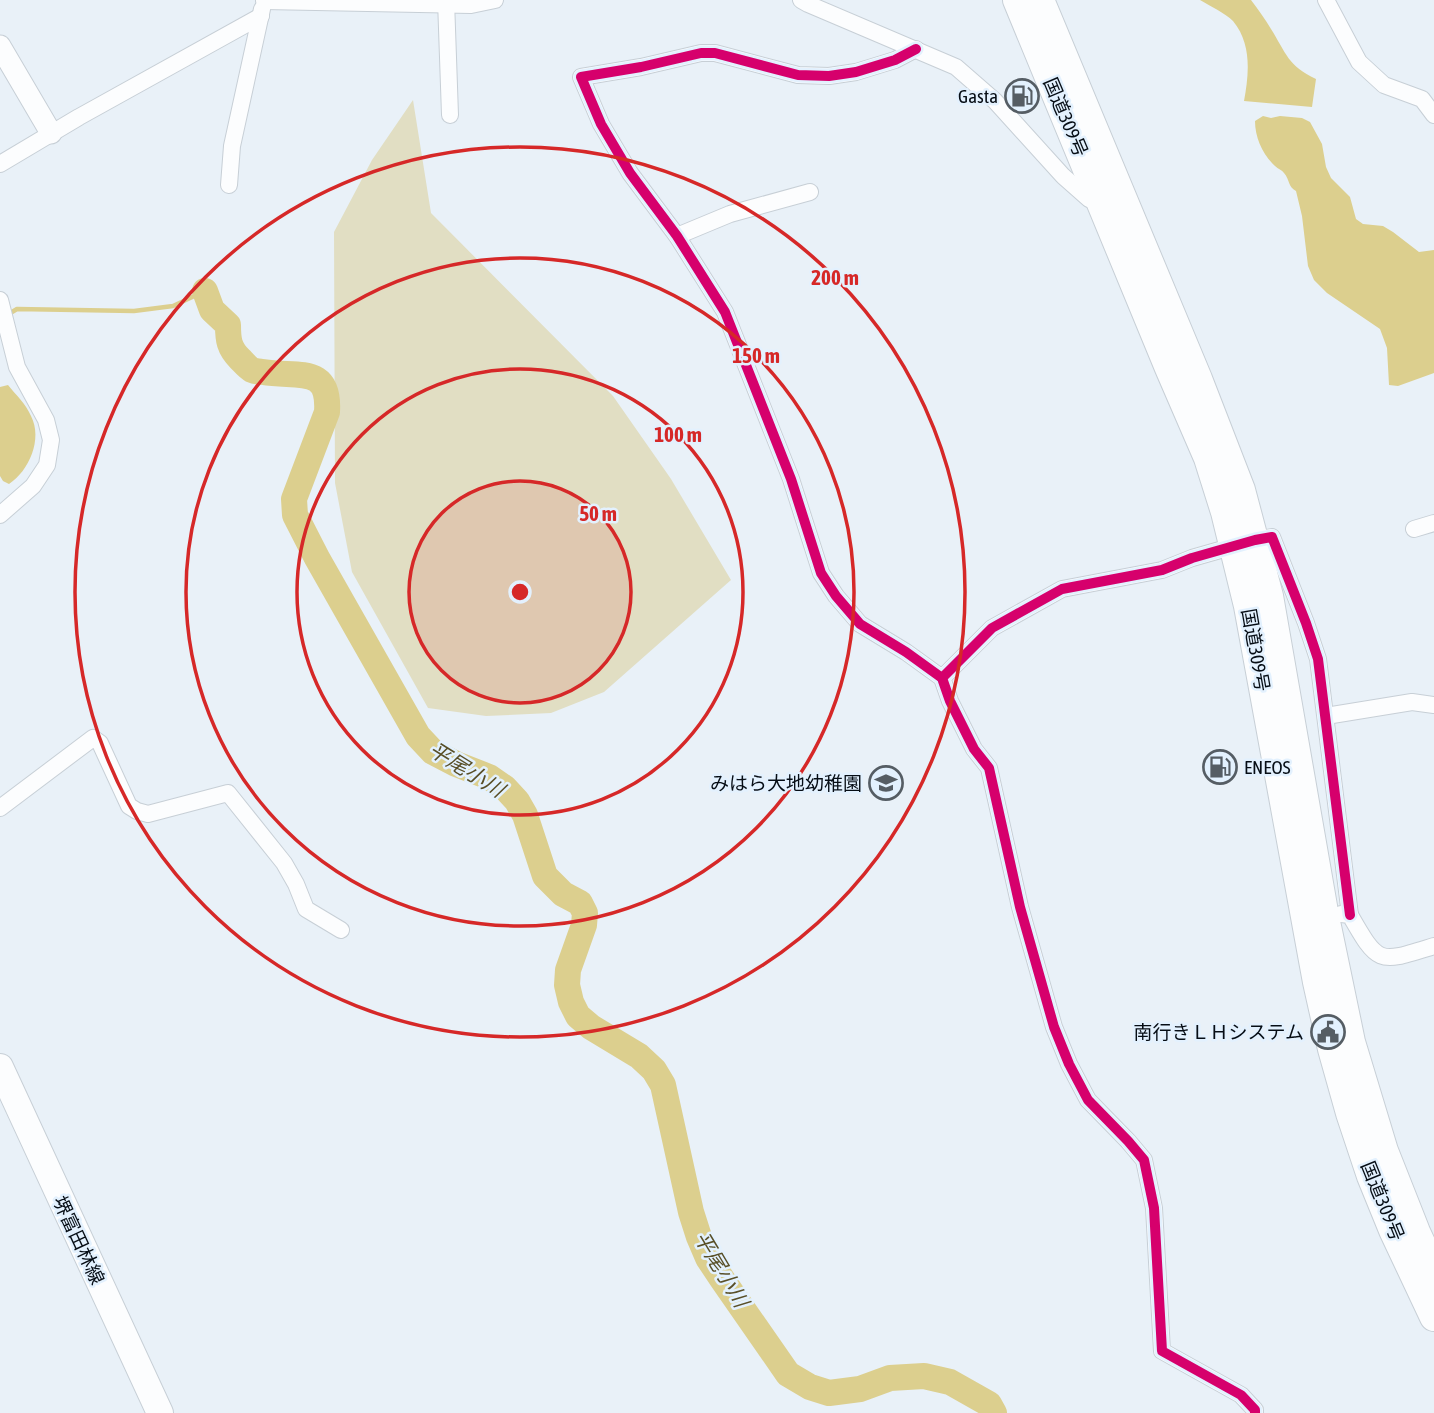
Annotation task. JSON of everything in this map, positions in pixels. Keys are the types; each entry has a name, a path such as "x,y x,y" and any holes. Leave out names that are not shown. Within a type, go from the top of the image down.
{"highway":[{"name":"国道309号","path":"1017,0 1203,446 1225,512 1244,543 1269,596 1337,913 1344,1012 1389,1163 1434,1271"},
{"name":"国道309号","path":"1040,0 1198,379 1241,490 1248,606 1317,982 1332,1049 1371,1176 1434,1317"}],"main road":[{"name":"堺富田林線","path":"0,1067 160,1413"}],"street":[{"path":"0,163 263,6 446,3 471,5 495,0"},
{"path":"801,0 956,67 995,101 1063,176 1090,199 1102,204"},
{"path":"1326,0 1359,62 1384,85 1422,99 1434,115"},
{"path":"446,3 450,115"},
{"path":"229,185 232,146 263,6"},
{"path":"0,46 51,133"},
{"path":"916,49 895,60 856,72 829,76 798,75 715,54 701,53 581,77 601,124 630,173 677,236 725,312 791,480 821,573 860,624 942,678 950,701 974,749 989,768 1020,907 1054,1027 1069,1065 1088,1100 1144,1160 1154,1208 1162,1351 1241,1395 1255,1413"},
{"path":"677,236 730,214 810,192"},
{"path":"0,515 33,486 47,465 51,440 46,420 18,368 3,311"},
{"path":"1414,529 1434,523"},
{"path":"942,678 992,628 1062,589 1163,570 1192,558 1272,537 1318,659 1326,716 1337,913 1374,952 1386,958 1434,946"},
{"path":"1326,716 1412,702 1434,705"},
{"path":"0,808 93,738 100,743 130,806 137,811 148,814 228,793 284,863 306,909 341,930"}],"shaded area":[{"path":"1200,0 1251,0 1289,58 1299,69 1316,79 1312,107 1244,101 1248,70 1243,39 1233,21"},
{"path":"413,100 431,213 613,396 671,479 731,580 604,692 551,713 486,716 428,708 352,572 335,483 334,232 372,160"},
{"path":"1263,116 1302,118 1310,122 1322,144 1331,178 1350,197 1356,219 1363,224 1383,226 1419,252 1434,250 1434,373 1398,386 1389,385 1387,348 1380,329 1327,293 1314,280 1308,266 1296,191 1283,172 1267,157 1258,140 1255,121"},
{"path":"8,385 29,412 35,435 35,444 28,463 9,484 0,476 0,387"}],"waterway":[{"path":"7,315 17,309 134,311 173,306 205,291"},
{"name":"平尾小川","path":"205,291 212,310 228,325 233,351 249,368 309,376 323,386 327,397 327,412 294,499 295,515 418,736 433,752 489,777 505,788 525,815 545,876 563,894 580,903 585,913 584,925 568,970 567,985 571,1002 578,1016 639,1056 654,1070 663,1085 691,1212 708,1258 788,1374 810,1387 829,1393 860,1389 890,1378 924,1376 950,1382 989,1404 994,1413"}],"cycle path":[{"path":"916,49 895,60 856,72 829,76 798,75 715,53 701,53 581,77 601,124 630,173 677,236 725,312 791,479 821,573 860,624 942,678 950,701 974,749 989,768 1020,907 1054,1027 1088,1100 1144,1160 1154,1208 1162,1351 1241,1395 1255,1413"},
{"path":"942,678 992,628 1062,589 1162,570 1192,558 1272,537 1318,659 1350,915"}],"place":[{"name":"Gasta","path":"1022,96"},
{"name":"ENEOS","path":"1220,767"},
{"name":"みはら大地幼稚園","path":"886,783"},
{"name":"南行きＬＨシステム","path":"1328,1032"}]}
